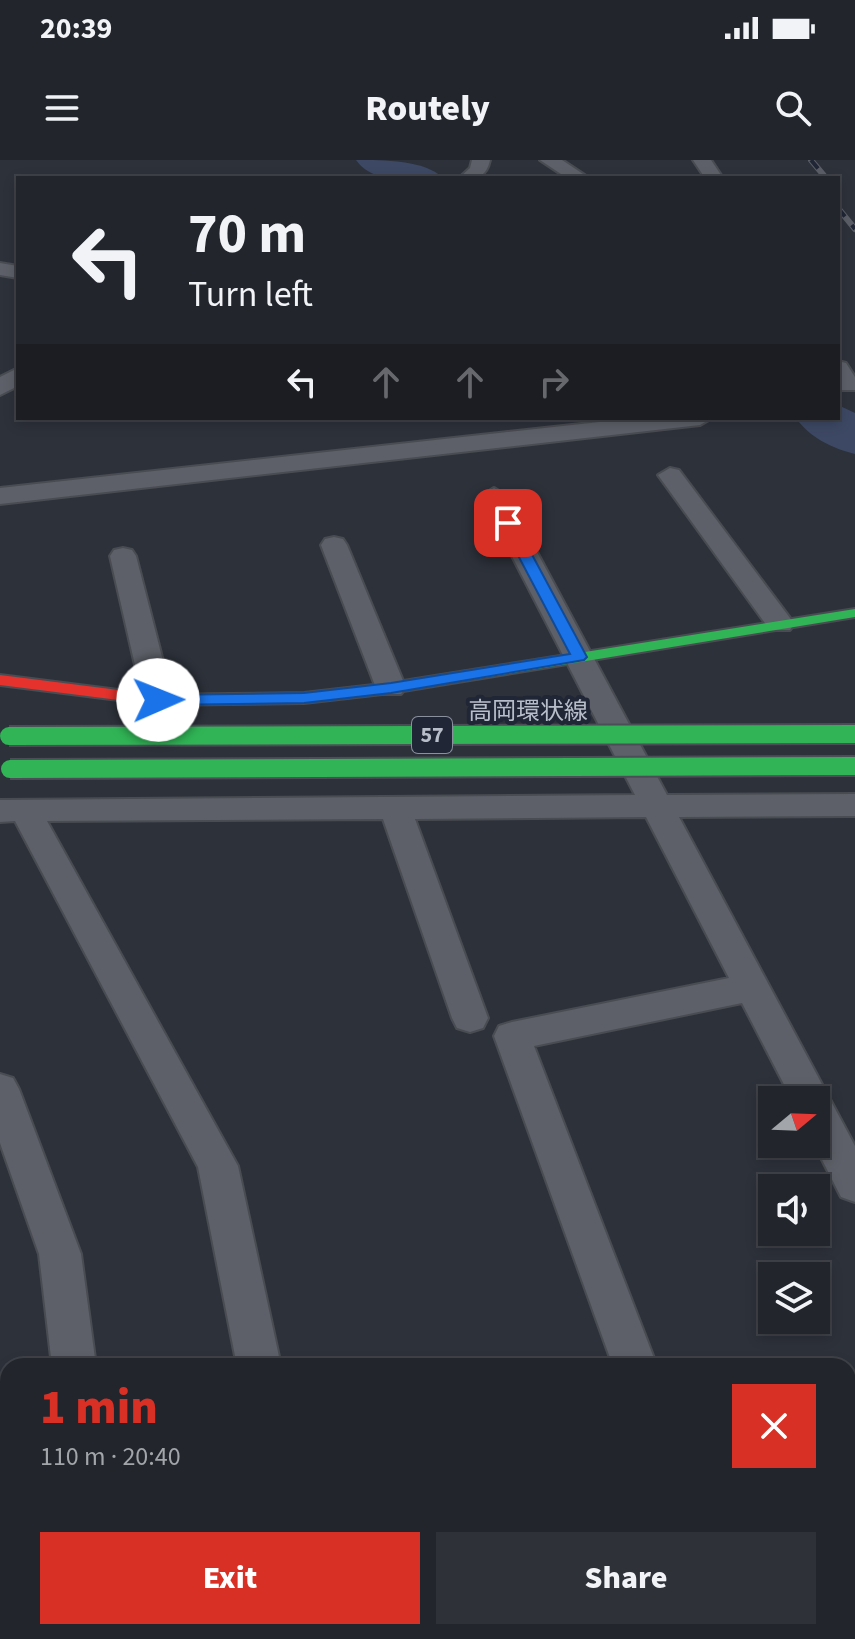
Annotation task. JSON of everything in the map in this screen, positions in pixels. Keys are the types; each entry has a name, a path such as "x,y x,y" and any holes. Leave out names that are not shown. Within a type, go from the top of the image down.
{"main road":[{"path":"0,680 158,700 304,698 391,688 855,613"},
{"name":"高岡環状線","path":"9,736 855,734"},
{"name":"57","path":"10,769 855,766"}],"street":[{"path":"471,176 479,170 481,160"},
{"path":"549,160 577,176"},
{"path":"0,496 682,420"},
{"path":"670,475 780,624"},
{"path":"494,496 804,1086"},
{"path":"334,545 391,688"},
{"path":"123,556 158,700"},
{"path":"257,1358 218,1166 12,811 855,805"},
{"path":"395,807 470,1018"},
{"path":"632,1358 512,1036 752,987"},
{"path":"0,1089 60,1254 73,1358"},
{"path":"830,1137 855,1185"}],"waterway":[{"path":"377,160 416,176"},
{"path":"827,420 855,437"}],"railway":[{"path":"811,160 824,176"},
{"path":"840,210 855,229"}],"traffic: fast":[{"path":"230,699 304,698 391,688 855,613"},
{"path":"9,736 855,734"},
{"path":"10,769 855,766"}],"traffic: jam":[{"path":"0,680 158,700 230,699"}],"route":[{"path":"158,700 304,698 391,688 579,657 508,523"}]}
